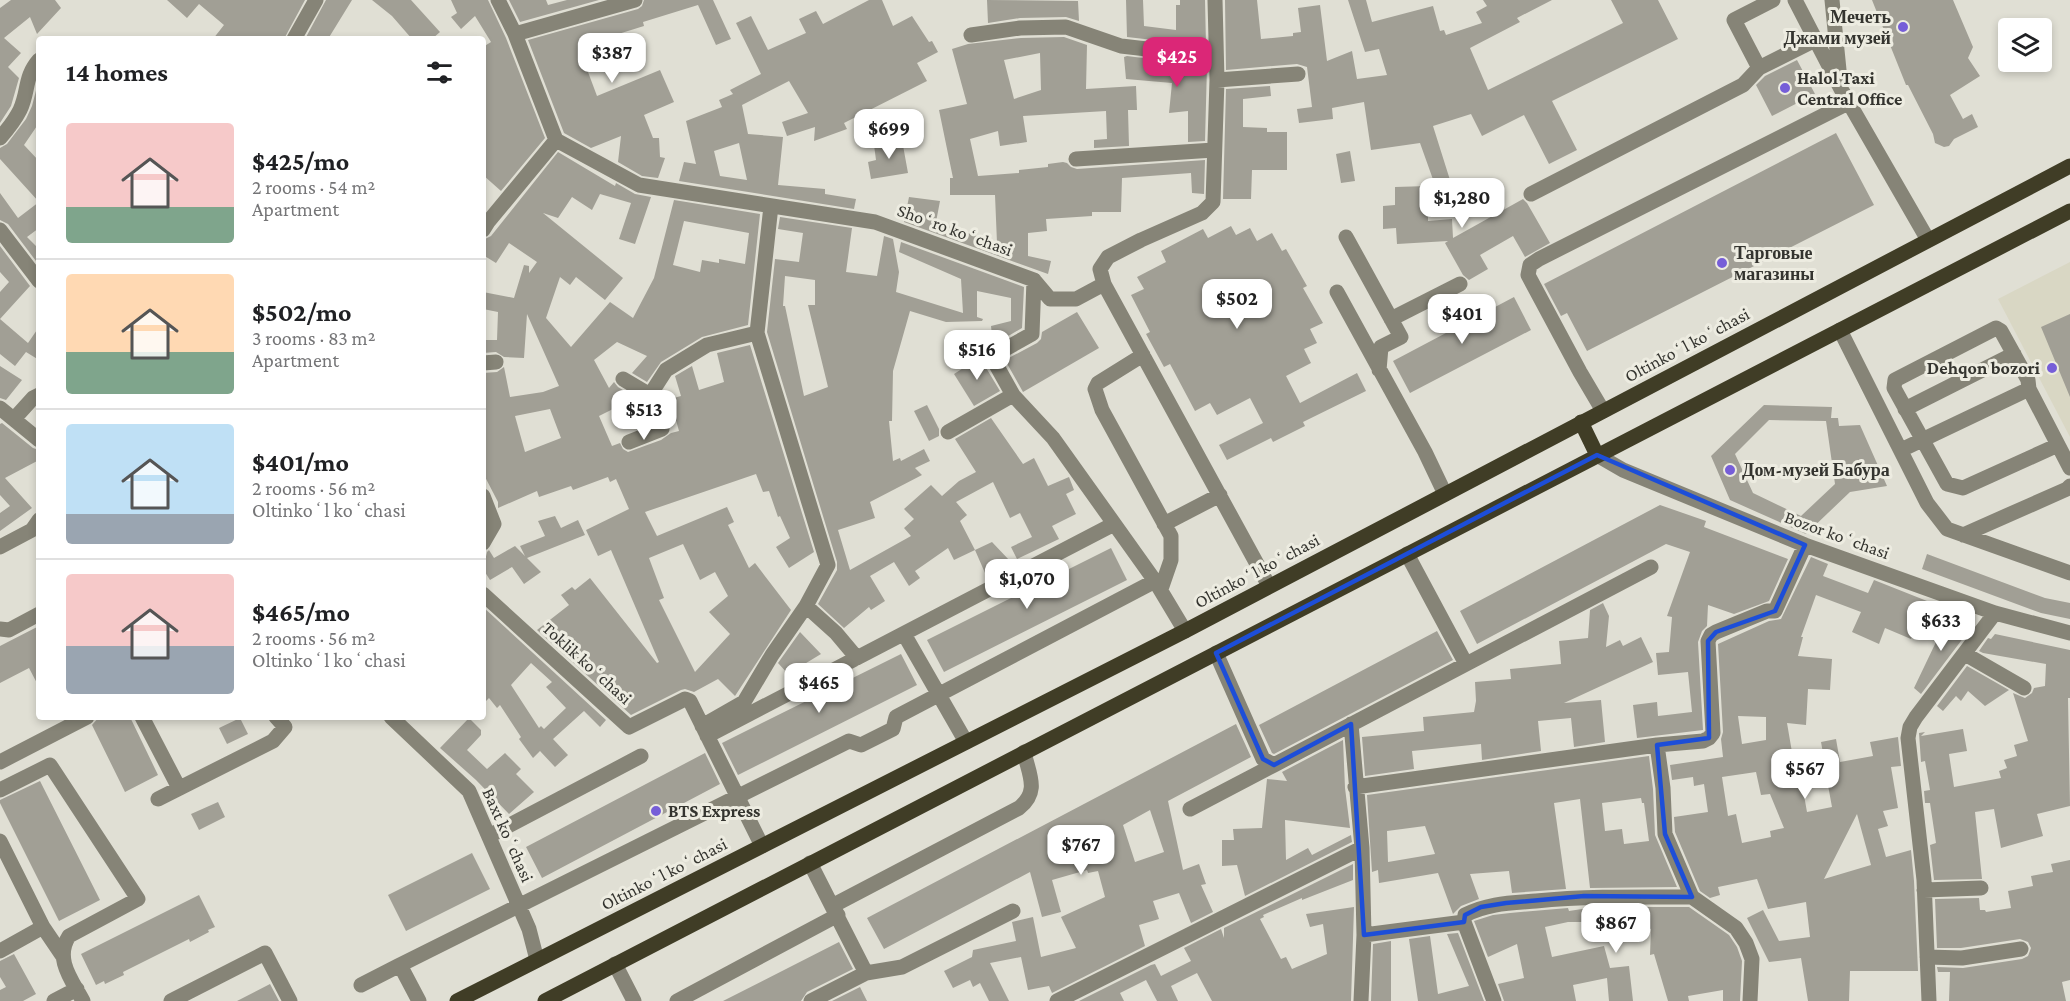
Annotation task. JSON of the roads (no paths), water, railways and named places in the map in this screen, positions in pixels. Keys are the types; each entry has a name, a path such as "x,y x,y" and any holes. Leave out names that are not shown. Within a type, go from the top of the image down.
{"main road":[{"name":"Oltinkoʻl koʻchasi","path":"457,1001 1185,631 2070,166"},
{"path":"545,1001 2070,211"},
{"path":"1581,422 1598,455"}],"street":[{"path":"296,36 316,0"},
{"path":"486,225 556,140 515,34 498,0"},
{"path":"515,34 635,0"},
{"path":"1215,0 1217,80 1213,202 1202,213 1108,257 1100,269 1104,284 1269,586"},
{"path":"1759,68 1734,20 1773,0"},
{"path":"1795,0 1844,96 1928,240"},
{"path":"1832,0 1844,96"},
{"path":"971,35 1020,28 1066,27 1121,46 1216,57"},
{"path":"1531,194 1743,85 1759,68 1815,39"},
{"path":"0,138 21,109 28,76 36,64"},
{"path":"1217,80 1298,74"},
{"path":"1603,411 1528,275 1530,266 1539,259 1844,96"},
{"name":"Shoʻro koʻchasi","path":"556,140 639,184 875,222 1034,280"},
{"path":"1076,159 1214,150"},
{"path":"705,731 744,702 772,655 806,606 828,565 757,333 771,206"},
{"path":"0,230 36,277"},
{"path":"1346,237 1401,337 1381,347 1379,370"},
{"path":"1034,280 1050,299 1076,299 1104,284"},
{"path":"1034,280 1032,334 994,357 994,361 1013,395 1053,438 1158,585 1185,631"},
{"path":"1391,320 1460,284"},
{"path":"1337,292 1425,452 1445,494"},
{"path":"2058,445 1963,488 1947,484 1921,441 1894,388 1895,380 1996,328 2001,331 2028,380 2029,389 2070,468"},
{"path":"1840,330 1928,503 1947,529 2070,573"},
{"path":"650,395 666,370 707,345 757,333"},
{"path":"1905,409 2014,354"},
{"path":"361,985 849,741 861,745 893,729 896,717 1158,585 1171,560 1170,536 1102,410 1095,389 1098,383 1143,355"},
{"path":"623,379 650,395 662,429 629,442"},
{"path":"1901,450 2029,389"},
{"path":"948,432 1013,395"},
{"path":"14,419 36,397"},
{"path":"0,408 36,437"},
{"name":"Bozor koʻchasi","path":"1598,455 1623,470 1804,545 1995,613 2070,633"},
{"path":"1964,535 2069,490"},
{"path":"1164,524 1220,495"},
{"path":"486,504 494,524 486,538"},
{"path":"0,547 32,530 36,524"},
{"path":"705,731 857,658 1114,524"},
{"path":"1355,787 1657,745 1703,741 1709,738 1713,733 1708,641 1711,635 1767,611 1775,611 1804,545"},
{"path":"1407,554 1466,664"},
{"path":"1190,809 1652,567"},
{"name":"Toklik koʻchasi","path":"486,597 629,727 685,699 690,701 762,846"},
{"path":"806,606 836,633 857,658"},
{"path":"1929,1001 1924,890 1908,738 1910,727 1916,717 1995,613"},
{"path":"0,629 9,630 36,616"},
{"path":"904,634 966,742"},
{"path":"1216,653 1263,759 1274,765"},
{"path":"1965,654 2024,688"},
{"path":"144,720 179,788"},
{"path":"158,799 273,741 285,727 279,720"},
{"name":"Baxt koʻchasi","path":"394,720 469,791 529,929 537,960"},
{"path":"0,762 61,723"},
{"path":"1350,724 1362,848 1364,935 1361,1001"},
{"path":"1657,745 1663,788 1665,834 1692,897 1736,928 1746,943 1752,959 1750,1001"},
{"path":"677,1001 1029,801 1032,791 1024,752"},
{"path":"489,836 641,756"},
{"path":"0,790 50,765 138,899 69,936 63,945 62,955"},
{"path":"0,841 43,927 62,955 66,970 80,995 54,1001"},
{"path":"1056,1001 1362,848"},
{"path":"810,863 866,973"},
{"path":"1924,890 1981,888"},
{"path":"1494,1001 1464,922 1465,915 1481,907 1506,903 1584,897 1692,897"},
{"path":"811,1001 866,973 902,967 1013,912"},
{"path":"1364,935 1464,922"},
{"path":"0,951 43,927"},
{"path":"1927,957 1962,958 2021,949"},
{"path":"171,1001 266,953 290,1001"},
{"path":"615,964 634,1001"},
{"path":"400,965 419,1001"}],"place":[{"name":"Мечеть Джами музей","path":"1903,27"},
{"name":"Halol Taxi Central Office","path":"1785,88"},
{"name":"Тарговые магазины","path":"1722,263"},
{"name":"Dehqon bozori","path":"2052,368"},
{"name":"Дом-музей Бабура","path":"1730,470"},
{"name":"BTS Express","path":"656,811"}]}
